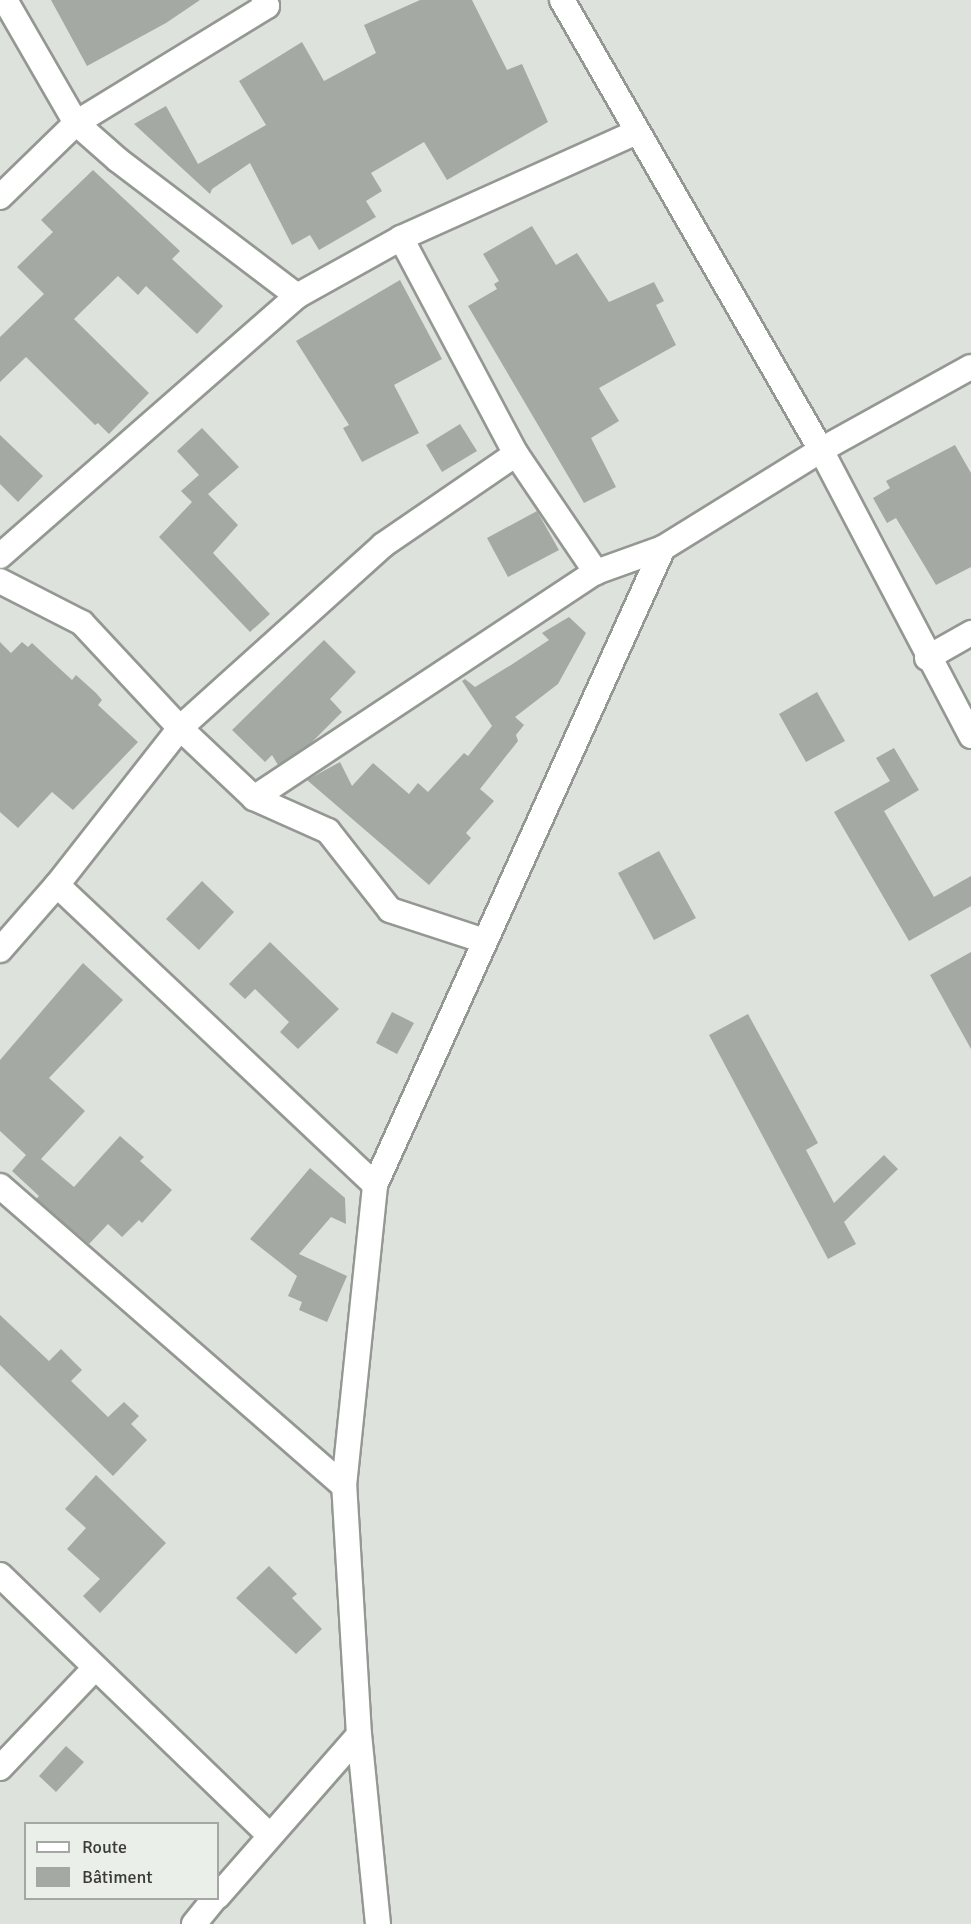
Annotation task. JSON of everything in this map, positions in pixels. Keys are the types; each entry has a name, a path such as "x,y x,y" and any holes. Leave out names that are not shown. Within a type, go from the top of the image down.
{"street":[{"path":"5,0 76,123 118,160 297,297"},
{"path":"562,0 635,133 821,450 927,658 971,736"},
{"path":"0,197 76,123 270,2"},
{"path":"0,556 297,297 401,237 635,133"},
{"path":"401,237 516,454 596,572"},
{"path":"254,798 596,572 663,549 821,450 971,366"},
{"path":"0,950 57,885 180,729 383,545 516,454"},
{"path":"378,1924 359,1735 344,1486 375,1185 663,549"},
{"path":"0,581 82,623 180,729 254,798 328,831 390,910 485,941"},
{"path":"927,658 971,633"},
{"path":"57,885 375,1185"},
{"path":"0,1186 344,1486"},
{"path":"0,1575 268,1834"},
{"path":"0,1768 95,1668"},
{"path":"219,1893 268,1834 359,1735"},
{"path":"194,1924 214,1900"}],"building":[{"path":"51,0 200,0 166,23 87,66"},
{"path":"420,0 472,0 507,70 522,64 548,122 447,180 424,142 371,173 382,191 366,201 376,217 319,250 310,235 292,245 250,163 212,189 210,194 134,124 166,106 198,164 266,125 239,81 302,42 324,81 376,53 364,25"},
{"path":"93,170 180,251 172,259 223,306 197,334 146,286 138,295 118,276 74,319 149,393 109,434 98,423 95,425 26,357 0,382 0,337 44,294 17,267 53,232 41,220"},
{"path":"532,226 556,265 577,253 609,302 654,282 664,301 656,305 676,345 599,388 619,421 591,438 616,487 584,503 468,306 497,289 494,284 499,281 483,254"},
{"path":"400,280 442,359 394,385 419,433 362,462 343,428 349,425 296,341"},
{"path":"460,424 477,451 442,472 426,445"},
{"path":"202,428 239,467 208,494 238,525 213,553 270,614 250,632 159,537 192,502 181,491 199,475 177,451"},
{"path":"0,435 43,476 18,502 0,484"},
{"path":"955,445 971,473 971,567 936,585 896,518 887,523 873,498 890,488 886,481"},
{"path":"537,511 559,550 508,577 487,538"},
{"path":"569,617 586,633 558,684 515,717 524,725 516,735 518,741 480,789 494,801 466,833 471,838 429,885 307,780 340,762 352,786 373,763 409,794 418,783 428,792 464,753 468,756 492,726 462,681 465,679 475,687 549,640 542,633"},
{"path":"324,640 356,672 330,699 342,712 309,745 278,765 272,755 265,762 232,730"},
{"path":"0,642 11,653 22,642 28,647 32,643 72,680 76,675 96,693 102,700 98,705 138,742 73,810 52,792 18,828 0,812"},
{"path":"817,692 845,741 806,762 779,714"},
{"path":"894,748 919,790 884,811 934,897 971,876 971,906 909,941 834,812 890,781 876,758"},
{"path":"659,851 696,918 654,940 618,873"},
{"path":"202,881 234,912 199,950 166,919"},
{"path":"270,942 339,1009 298,1049 280,1032 289,1022 255,989 245,999 229,984"},
{"path":"971,952 971,1049 930,975"},
{"path":"83,963 123,1000 49,1078 85,1111 41,1159 74,1187 120,1136 144,1157 140,1161 172,1190 142,1223 139,1220 122,1237 108,1224 89,1244 36,1199 39,1196 12,1171 26,1155 0,1131 0,1060"},
{"path":"392,1012 414,1023 397,1054 376,1043"},
{"path":"748,1014 818,1143 806,1150 834,1203 884,1155 898,1169 844,1222 856,1244 828,1259 709,1035"},
{"path":"310,1168 345,1198 346,1224 331,1217 299,1254 347,1276 327,1322 299,1310 302,1302 288,1296 297,1276 250,1239"},
{"path":"0,1315 49,1361 61,1349 82,1370 71,1381 108,1417 124,1402 139,1416 131,1424 147,1440 113,1476 0,1365"},
{"path":"96,1475 166,1543 100,1613 83,1596 100,1579 67,1549 86,1528 65,1509"},
{"path":"269,1566 297,1594 292,1598 322,1629 296,1654 236,1598"},
{"path":"66,1746 84,1762 56,1792 39,1776"}]}
